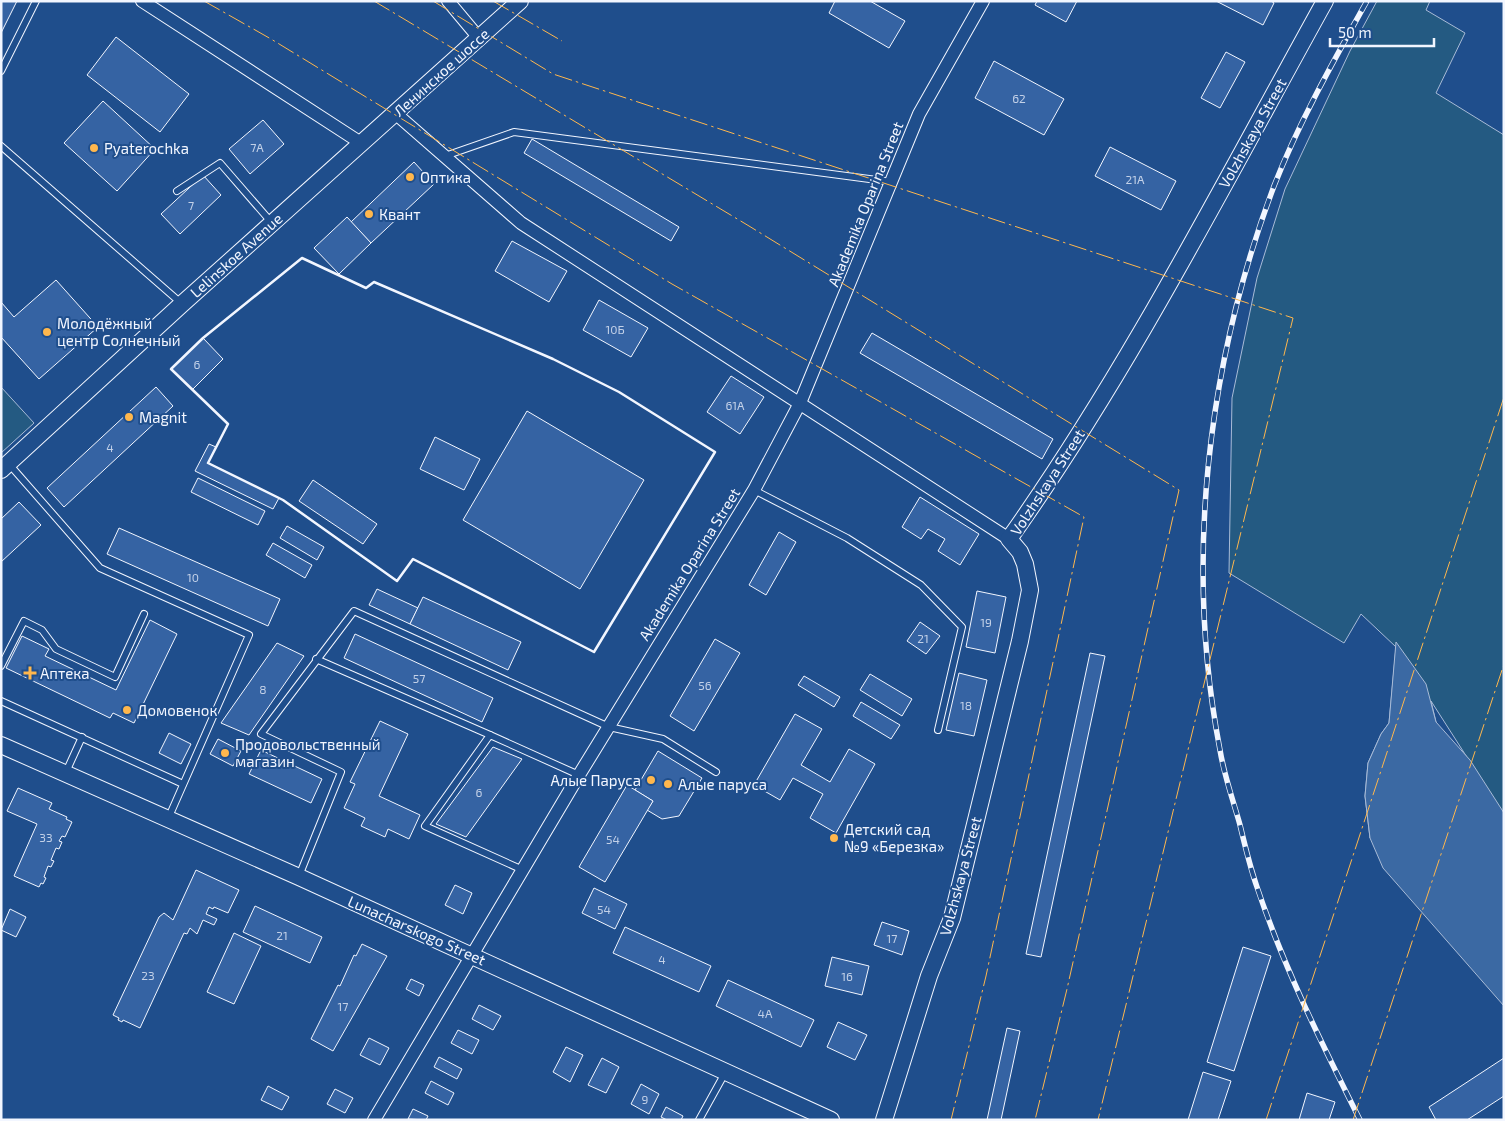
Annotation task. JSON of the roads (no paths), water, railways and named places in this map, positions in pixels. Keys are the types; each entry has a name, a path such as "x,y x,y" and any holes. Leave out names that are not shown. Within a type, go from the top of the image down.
{"street":[{"path":"142,1 361,142"},
{"path":"448,1 479,38"},
{"name":"Ленинское шоссе","path":"361,142 520,1"},
{"name":"Akademika Oparina Street","path":"374,1120 580,775 754,490 800,403 919,114 982,1"},
{"name":"Volzhskaya Street","path":"884,1120 929,976 952,918 1022,632 1030,590 1028,573 1020,552 1009,539 1035,503 1124,362 1325,1"},
{"path":"395,113 521,223 1009,539"},
{"name":"Lelinskoe Avenue","path":"5,466 361,142"},
{"name":"Lunacharskogo Street","path":"1,745 472,955 831,1120"}],"lane":[{"path":"1,71 36,1"},
{"path":"445,156 514,132 892,182"},
{"path":"1,146 182,304"},
{"path":"177,191 220,163 272,223"},
{"path":"5,466 100,568 249,635 168,819"},
{"path":"754,490 848,538 921,585 962,627 938,730"},
{"path":"299,877 341,772 261,734 354,610 609,727 663,739 716,772"},
{"path":"1,666 24,621 42,630 56,649 115,677 144,614"},
{"path":"316,659 580,775"},
{"path":"1,701 183,784"},
{"path":"490,735 425,826 523,870"},
{"path":"65,774 82,737"},
{"path":"699,1120 726,1071"}],"railway":[{"path":"1360,1120 1318,1034 1279,947 1254,879 1226,778 1209,679 1204,608 1204,536 1208,465 1218,393 1232,323 1251,254 1274,186 1294,139 1317,92 1367,1"}],"place":[{"name":"Pyaterochka","path":"94,148"},
{"name":"Оптика","path":"410,177"},
{"name":"Квант","path":"369,214"},
{"name":"Молодёжный центр Солнечный","path":"47,332"},
{"name":"Magnit","path":"129,417"},
{"name":"Аптека","path":"30,673"},
{"name":"Домовенок","path":"127,710"},
{"name":"Продовольственный магазин","path":"225,753"},
{"name":"Алые Паруса","path":"651,780"},
{"name":"Алые паруса","path":"668,784"},
{"name":"Детский сад №9 «Березка»","path":"834,838"}]}
